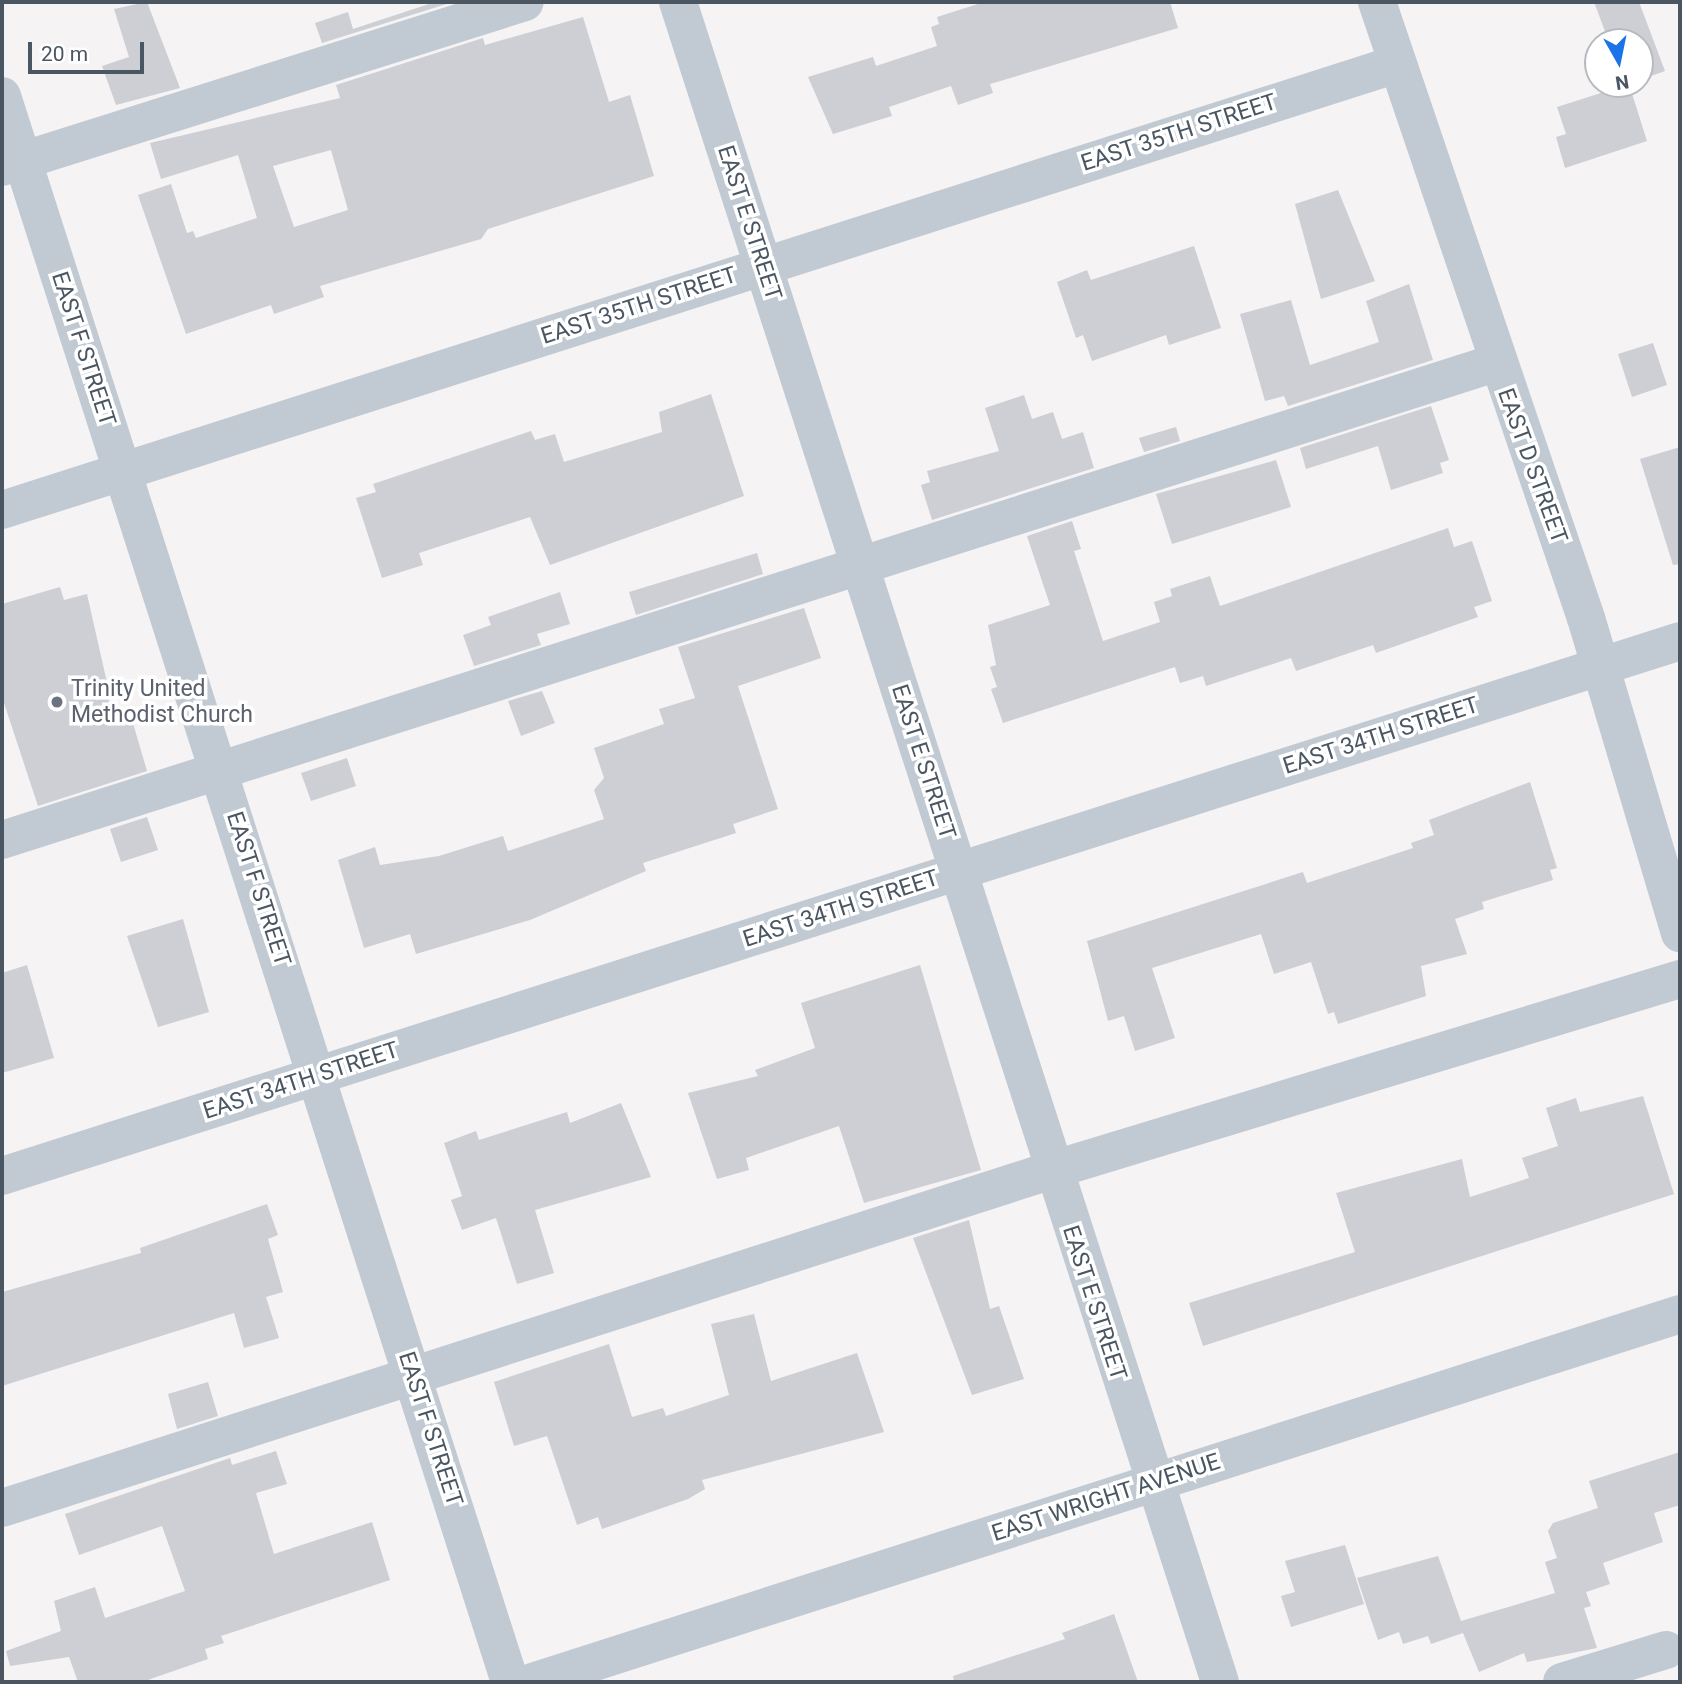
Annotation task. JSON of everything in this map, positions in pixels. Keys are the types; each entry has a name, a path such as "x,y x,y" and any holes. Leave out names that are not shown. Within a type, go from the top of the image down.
{"street":[{"path":"12,164 525,2"},
{"name":"EAST E STREET","path":"678,2 1152,1484 1220,1682"},
{"name":"EAST D STREET","path":"1377,2 1495,363 1600,666 1680,933"},
{"name":"EAST 35TH STREET","path":"2,510 1397,64"},
{"name":"EAST F STREET","path":"2,96 12,164 122,471 318,1075 510,1682"},
{"path":"2,840 1495,363"},
{"name":"EAST 34TH STREET","path":"2,1176 1680,641"},
{"path":"2,1508 1052,1170 1680,979"},
{"name":"EAST WRIGHT AVENUE","path":"531,1682 1680,1314"},
{"path":"1562,1682 1666,1650"}],"building":[{"path":"147,2 180,88 116,105 102,66 129,57 114,9"},
{"path":"435,2 453,2 322,43 315,23 348,12 353,29"},
{"path":"984,2 1170,2 1178,28 990,84 993,93 958,105 951,86 889,107 892,116 833,134 808,77 873,57 876,66 937,46 931,27 939,24 937,17"},
{"path":"1594,2 1639,2 1649,28 1604,28"},
{"path":"583,17 609,102 630,95 654,176 488,229 481,239 320,286 324,297 274,314 271,305 186,334 138,195 171,184 187,233 193,231 196,238 257,218 238,155 161,179 150,143 340,98 336,85 483,38 485,45","holes":["331,150 348,210 294,227 273,166"]},
{"path":"1654,42 1665,71 1654,75"},
{"path":"1585,98 1633,98 1647,141 1565,168 1556,137 1566,134 1557,107"},
{"path":"1338,190 1375,281 1321,299 1295,204"},
{"path":"1194,246 1221,328 1169,345 1166,335 1092,361 1083,335 1076,338 1057,282 1087,270 1091,280"},
{"path":"1409,284 1433,360 1288,406 1284,396 1265,401 1240,314 1291,300 1310,365 1379,342 1366,301"},
{"path":"1653,343 1667,385 1632,397 1618,354"},
{"path":"711,394 744,496 550,565 530,517 419,553 423,565 382,578 356,498 376,492 373,484 531,431 535,440 555,434 564,462 662,432 659,412"},
{"path":"1024,395 1032,419 1053,412 1062,439 1083,432 1094,468 932,520 921,485 930,482 927,471 999,451 985,408"},
{"path":"1431,406 1449,460 1440,463 1443,473 1391,490 1378,446 1306,469 1300,448"},
{"path":"1176,427 1180,441 1144,452 1139,438"},
{"path":"1680,447 1680,564 1673,565 1640,459"},
{"path":"1276,460 1291,507 1172,544 1156,494"},
{"path":"1072,521 1081,549 1074,551 1103,641 1160,622 1154,602 1172,596 1170,589 1210,576 1220,606 1448,528 1454,547 1472,541 1492,601 1474,607 1478,617 1376,653 1373,645 1296,671 1291,658 1206,686 1203,676 1180,683 1175,667 1003,723 991,689 997,687 990,667 996,665 988,625 1050,605 1027,536"},
{"path":"757,553 763,574 636,615 629,592"},
{"name":"Trinity United Methodist Church","path":"60,587 64,600 87,594 115,718 130,713 147,771 38,806 2,697 2,604"},
{"path":"560,592 570,624 537,634 541,645 474,666 463,635 491,625 488,617"},
{"path":"804,608 821,658 738,686 778,809 733,824 736,833 643,863 646,871 530,920 416,954 410,934 364,948 338,860 375,847 380,865 439,856 503,836 508,851 604,819 594,790 604,778 594,748 664,724 659,709 695,698 678,647"},
{"path":"542,691 555,723 521,736 508,701"},
{"path":"347,758 356,786 311,801 301,773"},
{"path":"1530,782 1557,868 1550,870 1553,880 1482,902 1484,909 1455,919 1467,954 1421,966 1426,996 1338,1024 1334,1012 1328,1014 1311,962 1274,974 1261,934 1152,968 1175,1038 1135,1051 1124,1016 1108,1021 1087,941 1303,872 1307,883 1413,848 1411,843 1434,835 1429,820"},
{"path":"147,817 158,850 121,862 110,829"},
{"path":"183,919 209,1012 158,1027 127,936"},
{"path":"27,965 54,1058 2,1073 2,973"},
{"path":"920,965 981,1170 864,1203 839,1126 746,1158 749,1170 717,1179 688,1093 758,1076 755,1070 815,1048 801,1003"},
{"path":"1643,1096 1674,1194 1203,1346 1189,1303 1355,1252 1336,1193 1462,1159 1470,1197 1529,1178 1522,1158 1558,1146 1546,1108 1576,1098 1580,1112"},
{"path":"621,1103 651,1177 535,1210 554,1273 517,1284 496,1218 462,1230 451,1200 462,1196 444,1143 476,1131 479,1140 567,1112 570,1123"},
{"path":"267,1204 278,1235 268,1239 283,1292 266,1297 279,1338 244,1348 234,1313 2,1386 2,1292 141,1253 140,1248"},
{"path":"969,1220 990,1309 999,1306 1024,1379 972,1395 913,1238"},
{"path":"754,1314 771,1381 857,1353 884,1432 702,1480 705,1489 688,1499 602,1529 598,1517 577,1525 547,1436 514,1446 494,1382 609,1344 632,1417 663,1408 666,1416 729,1395 711,1324"},
{"path":"208,1382 218,1416 177,1429 168,1394"},
{"path":"276,1451 287,1484 256,1493 274,1554 372,1522 390,1580 221,1636 224,1643 205,1649 208,1659 142,1682 78,1682 69,1657 10,1666 6,1651 61,1631 54,1601 95,1587 105,1618 185,1591 162,1526 79,1555 65,1514 230,1458 232,1465"},
{"path":"1680,1452 1680,1505 1654,1513 1663,1542 1603,1563 1610,1584 1586,1592 1591,1606 1584,1608 1597,1648 1527,1662 1524,1653 1479,1672 1463,1633 1431,1644 1428,1636 1403,1644 1399,1632 1378,1640 1357,1578 1438,1556 1461,1621 1555,1593 1545,1562 1557,1558 1548,1531 1553,1523 1598,1508 1589,1481"},
{"path":"1345,1545 1364,1604 1291,1627 1281,1596 1295,1592 1285,1561"},
{"path":"1114,1614 1138,1682 954,1682 953,1676 1065,1639 1062,1633"}],"place":[{"name":"Trinity United Methodist Church","path":"57,702"}]}
